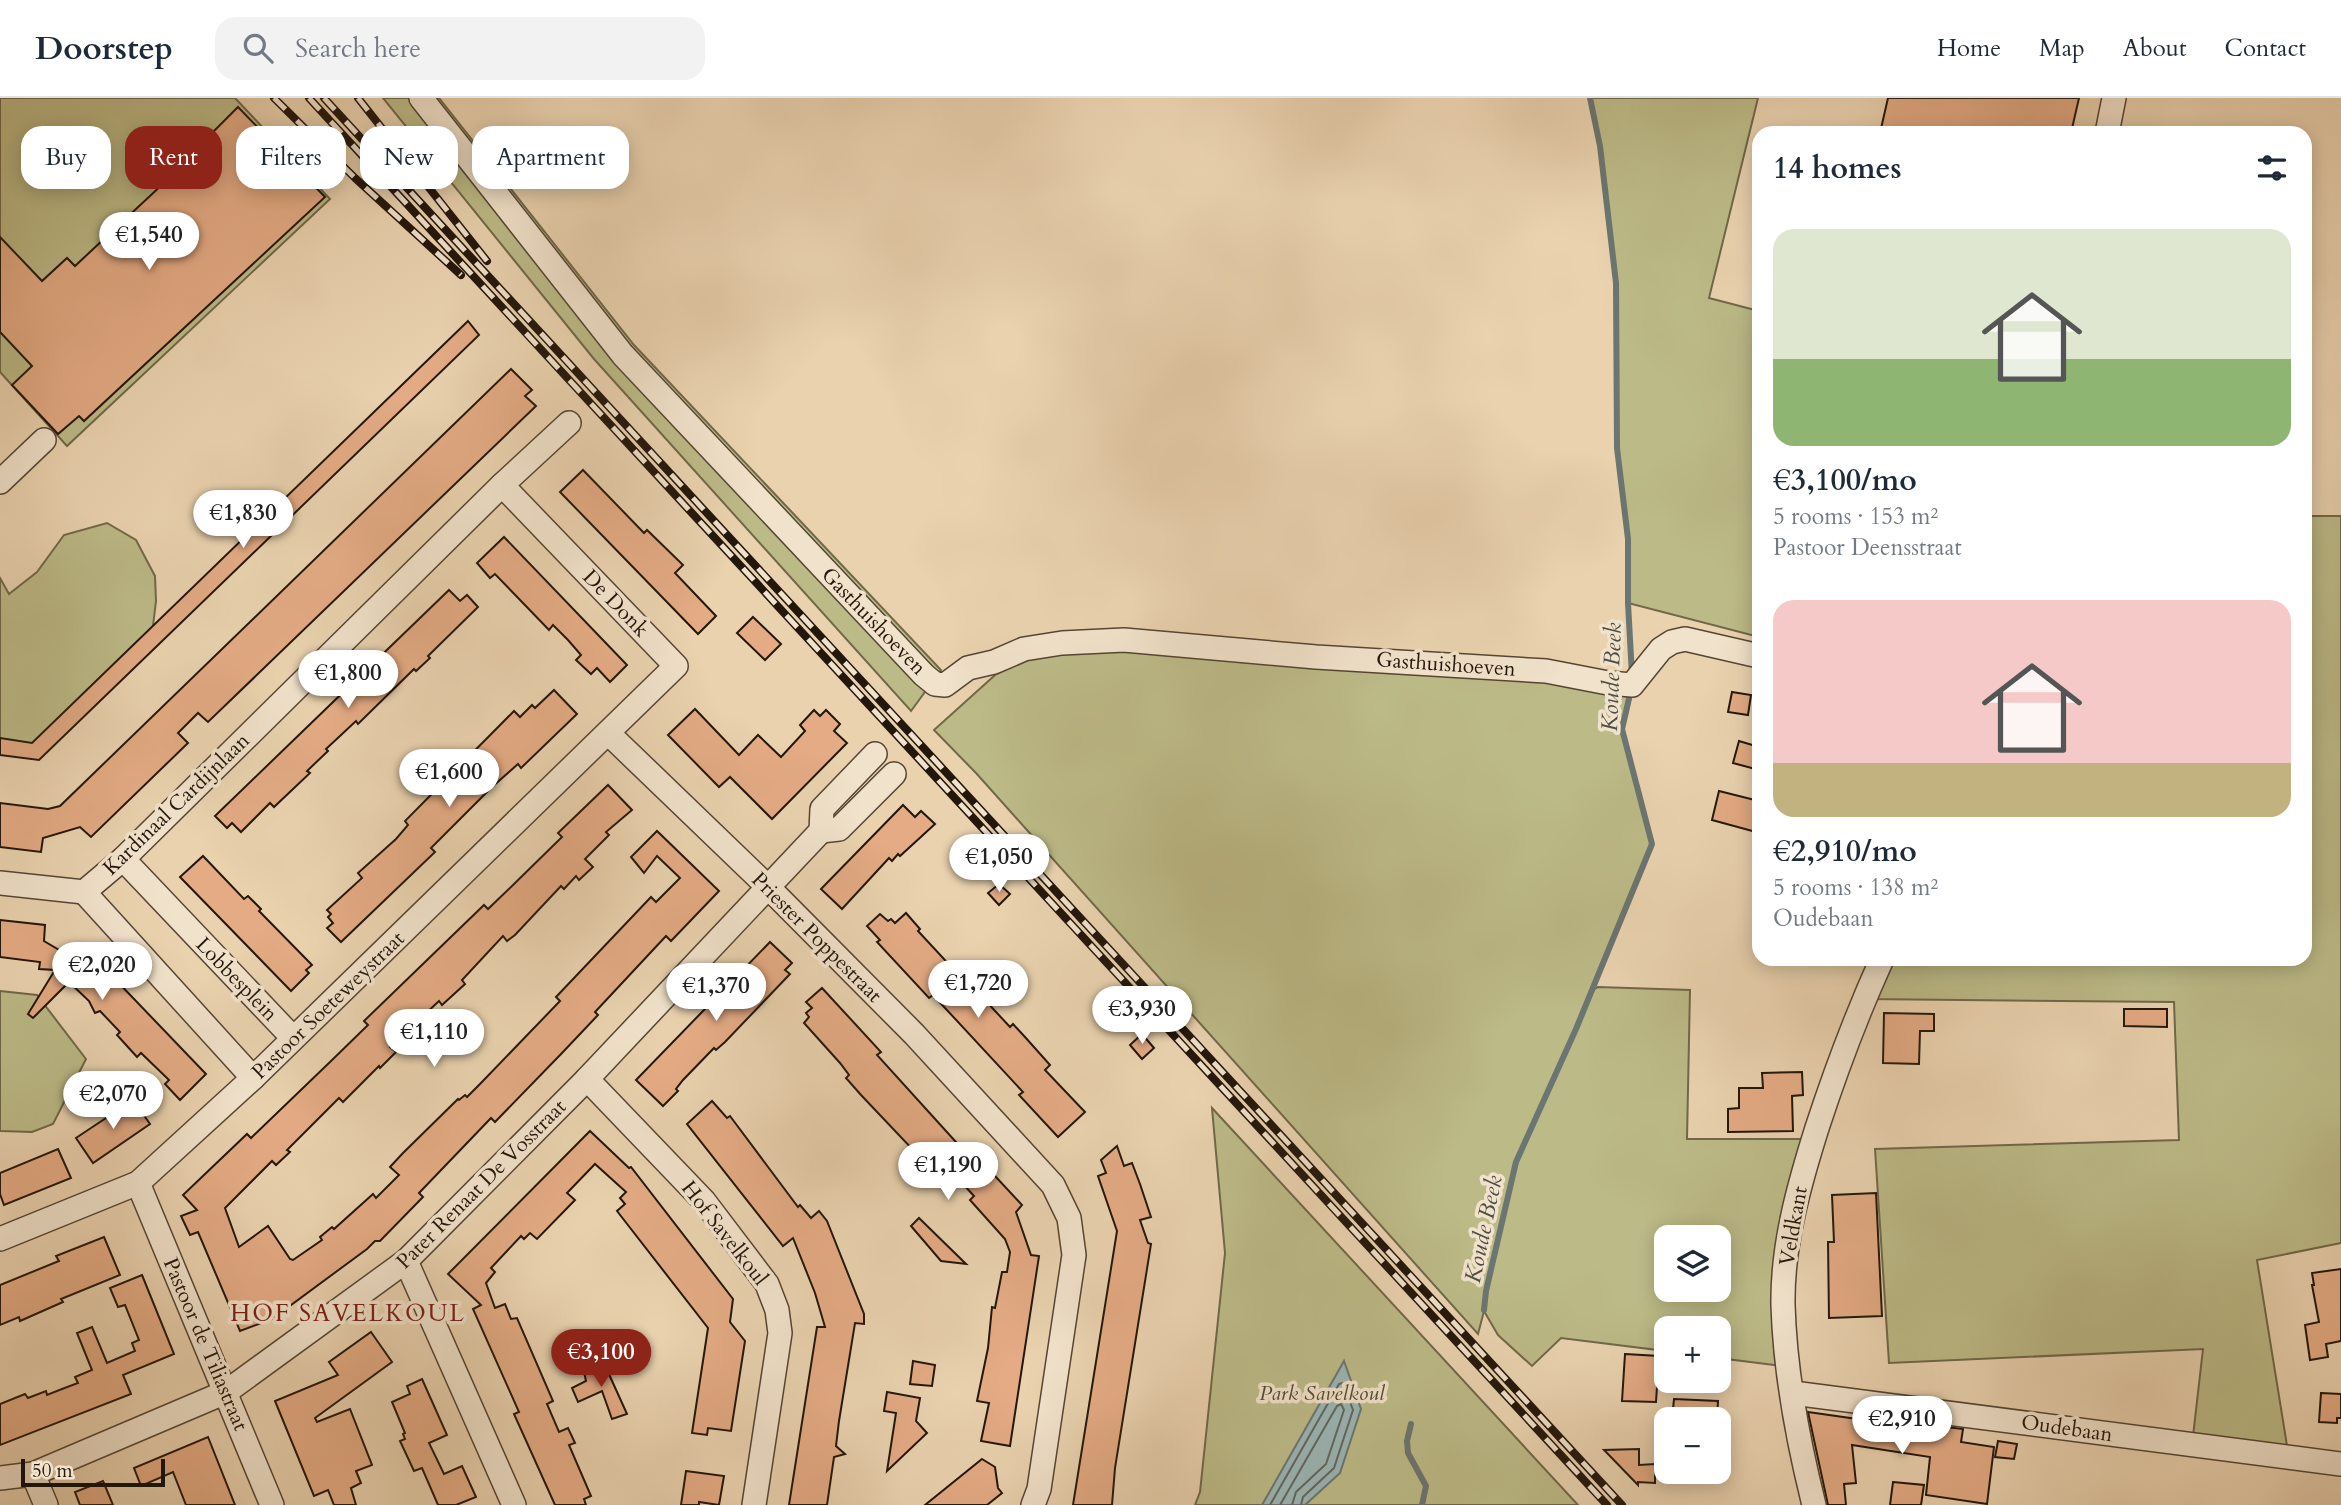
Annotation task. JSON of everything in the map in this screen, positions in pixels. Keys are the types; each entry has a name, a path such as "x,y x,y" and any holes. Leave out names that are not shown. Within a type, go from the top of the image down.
{"street":[{"name":"Gasthuishoeven","path":"421,98 623,355 935,684 945,685 968,668 994,662 1024,649 1062,643 1124,640 1317,657 1546,671 1632,685 1661,649 1672,642 1685,639 1752,654"},
{"path":"2108,126 2114,98"},
{"name":"Kardinaal Cardijnlaan","path":"0,883 84,891 122,859 502,485 569,423"},
{"path":"0,482 44,440"},
{"name":"De Donk","path":"502,485 676,666 615,726"},
{"name":"Priester Poppestraat","path":"615,726 769,888 914,1034 1053,1185 1069,1218 1074,1255 1039,1489 1033,1505"},
{"name":"Pastoor Soeteweystraat","path":"0,1239 138,1182 253,1079 615,726"},
{"name":"Pater Renaat De Vosstraat","path":"0,1478 33,1474 226,1392 406,1261 587,1079 769,888 821,831 822,809 875,754"},
{"name":"Pater Renaat De Vosstraat","path":"821,831 839,829 894,774"},
{"name":"Lobbesplein","path":"122,859 293,1038"},
{"path":"84,891 253,1079"},
{"name":"Veldkant","path":"1814,1505 1793,1393 1783,1304 1786,1251 1800,1182 1857,1013 1879,966"},
{"name":"Hof Savelkoul","path":"587,1079 704,1201 767,1284 777,1310 780,1333 754,1505"},
{"name":"Pastoor de Tiliastraat","path":"138,1182 272,1505"},
{"path":"406,1261 514,1505"},
{"name":"Oudebaan","path":"1793,1393 2341,1464"},
{"path":"33,1474 46,1505"}],"green space":[{"path":"0,98 235,98 261,126 236,126 236,189 321,189 330,199 67,446 0,372"},
{"path":"383,98 439,98 472,140 472,189 511,189 634,345 941,670 911,711 594,359 457,189 458,126 406,126"},
{"path":"1590,98 1758,98 1709,298 1752,309 1752,635 1628,603 1628,539 1617,448 1616,283 1600,146"},
{"path":"2312,516 2341,516 2341,1243 2257,1260 2289,1458 2192,1445 2203,1349 1889,1363 1875,1149 2179,1140 2174,1002 1864,999 1879,966 2312,966"},
{"path":"107,523 136,540 155,576 156,601 152,634 32,749 0,745 0,578 9,594 37,572 64,535"},
{"path":"1045,646 1632,685 1622,729 1652,844 1592,990 1598,987 1690,990 1687,1139 1813,1139 1800,1182 1789,1367 1731,1360 1731,1316 1654,1316 1654,1350 1561,1338 1532,1366 1498,1335 1484,1311 1478,1334 976,773 934,730 1024,649"},
{"path":"0,991 37,995 86,1059 53,1124 32,1132 0,1131"},
{"name":"Park Savelkoul","path":"1212,1108 1578,1505 1195,1505 1200,1492 1225,1253"}],"water":[{"path":"1344,1361 1361,1409 1340,1473 1305,1505 1262,1505"}],"building":[{"path":"1888,98 2079,98 2073,126 1882,126"},
{"path":"238,107 256,126 236,126 236,189 317,189 325,197 84,421 79,416 58,434 12,385 32,366 0,332 0,237 42,281 67,258 75,266 157,189 222,189 222,126 219,126"},
{"path":"468,321 479,335 39,760 0,755 0,738 32,743"},
{"path":"511,369 532,390 525,396 536,406 208,722 198,713 178,733 188,743 91,837 80,827 43,838 41,852 0,847 0,803 48,809 60,806"},
{"path":"583,470 644,533 647,530 683,565 675,573 716,616 698,634 560,492"},
{"path":"504,537 627,665 610,682 597,668 591,674 576,660 581,655 553,625 549,630 495,574 490,578 477,563"},
{"path":"449,590 460,601 467,595 478,607 428,656 430,658 416,671 414,669 358,724 356,721 326,749 328,751 307,771 310,773 274,807 270,803 241,832 232,823 227,828 215,816"},
{"path":"753,617 781,644 765,660 737,633"},
{"path":"554,690 577,714 521,768 518,764 492,787 431,848 435,852 341,942 327,928 333,923 327,910 362,878 358,873 396,839 408,825 405,821 514,711 520,717 532,705 535,708"},
{"path":"1732,692 1751,695 1748,715 1728,712"},
{"path":"695,709 739,755 758,735 781,757 805,731 800,725 814,710 820,716 826,710 840,724 834,731 847,743 772,819 730,777 719,787 668,735"},
{"path":"1739,741 1752,745 1752,768 1733,763"},
{"path":"608,785 632,810 606,832 609,835 585,859 593,867 579,880 576,876 564,889 561,886 515,935 507,941 503,936 462,980 465,984 442,1005 439,1001 390,1047 396,1052 380,1068 379,1066 343,1102 339,1098 287,1150 290,1152 276,1165 272,1161 225,1208 239,1247 268,1226 293,1260 322,1240 320,1237 332,1227 334,1229 373,1194 376,1198 399,1175 390,1167 403,1153 458,1099 465,1095 467,1097 480,1084 560,1001 556,997 651,897 656,902 680,878 657,856 644,873 631,857 657,831 719,891 671,941 666,936 595,1012 598,1015 495,1122 491,1118 419,1193 423,1197 380,1241 375,1241 272,1319 240,1331 198,1232 190,1235 181,1216 197,1210 183,1195 247,1134 251,1138 330,1062 368,1025 364,1021 484,905 488,909 513,885 562,837 558,833"},
{"path":"1719,791 1752,799 1752,831 1712,820"},
{"path":"903,805 915,817 921,811 935,824 900,856 898,854 892,861 889,858 842,909 821,889"},
{"path":"203,856 244,899 248,896 261,909 259,911 312,965 306,970 309,973 291,991 180,877"},
{"path":"999,884 1010,894 999,905 988,893"},
{"path":"906,913 920,929 918,931 955,971 959,968 1010,1027 1013,1024 1025,1037 1050,1065 1045,1070 1085,1112 1058,1137 1019,1095 1023,1092 933,995 929,998 877,942 880,940 867,926 880,914 895,923"},
{"path":"0,920 45,925 44,941 78,961 88,951 206,1074 180,1100 165,1084 169,1080 141,1053 137,1057 117,1035 120,1032 100,1011 95,1013 89,1001 69,982 33,1018 28,1014 55,970 39,969 40,962 0,957"},
{"path":"770,942 792,963 785,970 790,974 725,1042 716,1050 714,1048 683,1080 676,1089 678,1091 663,1106 636,1080"},
{"path":"822,988 881,1052 877,1055 965,1152 969,1148 1022,1205 1016,1212 1031,1255 1039,1256 1010,1446 981,1441 989,1403 977,1401 988,1348 992,1307 995,1308 1002,1272 1007,1272 1010,1252 1005,1239 970,1200 974,1196 953,1173 947,1179 936,1167 932,1170 861,1095 846,1078 849,1075 840,1063 804,1023 809,1017 806,1013 812,1008 806,1002"},
{"path":"2124,1009 2167,1009 2167,1027 2124,1026"},
{"path":"1884,1013 1934,1014 1934,1031 1920,1031 1919,1064 1883,1063"},
{"path":"1142,1034 1154,1048 1142,1059 1130,1045"},
{"path":"1802,1072 1803,1095 1792,1096 1793,1131 1728,1132 1728,1109 1739,1108 1739,1088 1763,1088 1762,1073"},
{"path":"133,1100 150,1124 93,1163 76,1138"},
{"path":"712,1101 727,1118 730,1116 798,1207 800,1205 811,1218 819,1211 827,1221 864,1314 864,1324 855,1323 839,1421 836,1446 845,1454 834,1457 827,1505 789,1505 817,1327 825,1327 793,1238 783,1246 687,1124"},
{"path":"590,1131 631,1167 733,1299 730,1322 745,1341 731,1431 708,1428 707,1435 692,1433 708,1328 617,1211 625,1204 620,1198 626,1192 595,1164 567,1193 575,1200 537,1239 530,1233 524,1239 521,1236 491,1268 495,1272 486,1283 495,1308 505,1304 511,1319 517,1318 553,1401 547,1404 559,1432 568,1428 575,1443 569,1445 591,1496 584,1499 586,1505 555,1505 514,1414 519,1412 473,1309 481,1305 448,1274"},
{"path":"1117,1146 1124,1166 1132,1163 1140,1184 1151,1217 1140,1220 1148,1243 1151,1244 1115,1468 1112,1505 1073,1505 1117,1231 1098,1176 1106,1173 1101,1160"},
{"path":"58,1149 71,1178 4,1205 0,1194 0,1173"},
{"path":"1876,1193 1882,1316 1829,1318 1828,1242 1834,1242 1832,1195"},
{"path":"919,1218 966,1264 941,1261 911,1226"},
{"path":"104,1237 120,1275 61,1299 63,1302 20,1321 19,1317 0,1325 0,1285 59,1261 56,1256"},
{"path":"2341,1269 2341,1341 2326,1344 2328,1357 2310,1360 2305,1325 2319,1322 2312,1273"},
{"path":"142,1275 174,1354 123,1375 131,1394 0,1445 0,1404 25,1394 28,1398 46,1391 47,1395 78,1383 75,1377 92,1370 77,1333 92,1327 107,1363 135,1351 132,1343 139,1340 125,1305 118,1307 110,1288"},
{"path":"371,1332 392,1362 315,1418 317,1422 350,1409 372,1465 356,1471 361,1483 351,1488 356,1505 334,1505 328,1490 314,1496 275,1401 338,1375 329,1362"},
{"path":"1625,1354 1654,1356 1656,1402 1622,1401"},
{"path":"603,1361 627,1414 612,1419 602,1391 578,1402 572,1388 586,1381 584,1372 593,1368 592,1365"},
{"path":"913,1361 935,1365 932,1386 910,1384"},
{"path":"422,1379 447,1435 429,1443 444,1474 462,1466 476,1497 456,1505 438,1505 422,1468 414,1471 400,1441 405,1439 405,1433 392,1402 410,1394 407,1386"},
{"path":"887,1392 920,1398 916,1421 927,1433 887,1471 896,1413 884,1411"},
{"path":"2321,1393 2341,1394 2341,1418 2337,1418 2337,1423 2319,1422"},
{"path":"1674,1399 1718,1401 1718,1407 1673,1407"},
{"path":"1808,1412 1921,1428 1921,1424 1963,1429 1961,1442 1994,1447 1987,1504 1926,1495 1930,1457 1852,1445 1856,1483 1844,1484 1846,1505 1828,1505"},
{"path":"208,1437 235,1505 186,1505 173,1472 141,1486 134,1468"},
{"path":"1998,1441 2017,1444 2014,1459 1995,1457"},
{"path":"1639,1449 1639,1465 1654,1464 1654,1483 1638,1482 1638,1485 1604,1450"},
{"path":"982,1459 995,1467 998,1488 1002,1493 987,1505 925,1505"},
{"path":"686,1471 724,1476 719,1505 699,1502 699,1505 681,1505"},
{"path":"103,1481 113,1505 80,1505 75,1492"},
{"path":"1893,1482 1924,1485 1921,1505 1890,1505"}],"waterway":[{"name":"Koude Beek","path":"1590,98 1600,146 1616,283 1617,448 1628,539 1632,676"},
{"name":"Koude Beek","path":"1484,1310 1516,1162 1576,1029 1652,844 1622,729 1631,690"},
{"name":"Koude Beek","path":"1411,1424 1407,1441 1408,1453 1426,1486 1422,1505"}],"railway":[{"path":"274,98 355,178 461,275"},
{"path":"309,98 1607,1505"},
{"path":"324,98 1622,1505"},
{"path":"358,98 487,261"}],"district":[{"name":"HOF SAVELKOUL","path":"348,1313"}]}
